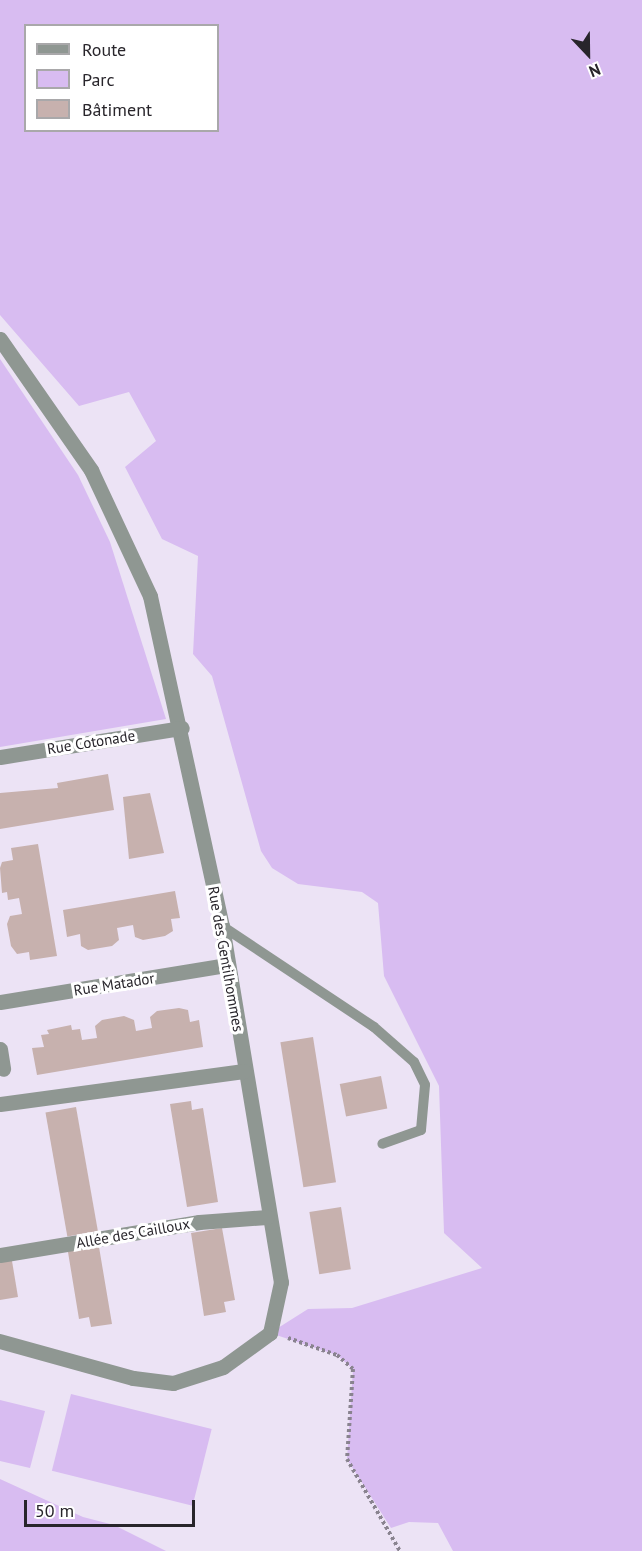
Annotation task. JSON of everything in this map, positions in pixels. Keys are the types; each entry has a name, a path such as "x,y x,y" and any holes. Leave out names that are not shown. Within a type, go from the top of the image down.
{"street":[{"name":"Rue des Gentilhommes","path":"0,339 64,428 109,508 150,596 182,728 222,926 267,1217 281,1282 270,1334"},
{"name":"Rue Cotonade","path":"0,757 182,728"},
{"name":"Rue Matador","path":"0,1002 227,965"},
{"path":"0,1049 3,1069"},
{"path":"0,1104 244,1071"},
{"name":"Allée des Cailloux","path":"0,1255 199,1221 267,1217"},
{"path":"0,1341 133,1378 173,1383 223,1367 270,1334"}],"lane":[{"path":"222,926 374,1027 414,1062 425,1085 421,1130 382,1144"}],"path":[{"path":"270,1334 337,1355 353,1369 347,1459 400,1551"}],"green space":[{"path":"0,0 642,0 642,1551 453,1551 438,1523 409,1522 391,1528 347,1459 353,1369 337,1355 270,1333 308,1309 352,1308 482,1268 444,1233 439,1086 384,976 378,903 362,892 298,884 272,868 261,851 212,676 193,654 198,556 162,539 125,467 156,441 129,392 79,406 0,315"},
{"path":"0,359 78,475 110,542 166,719 0,747"},
{"path":"71,1394 212,1429 193,1506 52,1471"},
{"path":"0,1400 45,1411 30,1468 0,1461"},
{"path":"0,1479 83,1517 114,1525 166,1551 0,1551"}],"building":[{"path":"108,774 114,810 0,829 0,793 58,788 57,783"},
{"path":"150,793 164,853 129,859 123,797"},
{"path":"38,844 57,956 30,960 29,952 17,954 11,946 7,924 10,916 22,914 19,898 8,900 7,892 2,893 0,868 2,862 13,860 11,848"},
{"path":"175,891 180,918 171,919 173,931 165,936 143,940 135,937 133,925 117,928 119,940 112,946 88,950 81,946 80,934 67,937 63,910"},
{"path":"179,1008 188,1010 190,1022 199,1020 203,1047 37,1075 32,1048 44,1047 41,1035 49,1034 47,1030 71,1025 72,1030 80,1029 82,1040 97,1038 95,1026 102,1020 124,1016 134,1020 136,1031 152,1028 150,1017 157,1011"},
{"path":"313,1037 336,1182 303,1187 280,1042"},
{"path":"381,1076 387,1108 346,1116 340,1084"},
{"path":"191,1101 192,1110 203,1108 218,1202 187,1207 170,1104"},
{"path":"76,1107 98,1231 67,1236 45,1112"},
{"path":"341,1207 351,1269 319,1274 309,1212"},
{"path":"222,1228 235,1300 224,1302 226,1312 204,1316 191,1233"},
{"path":"98,1241 112,1324 91,1327 89,1317 79,1319 67,1246"},
{"path":"11,1255 18,1297 0,1300 0,1257"}]}
